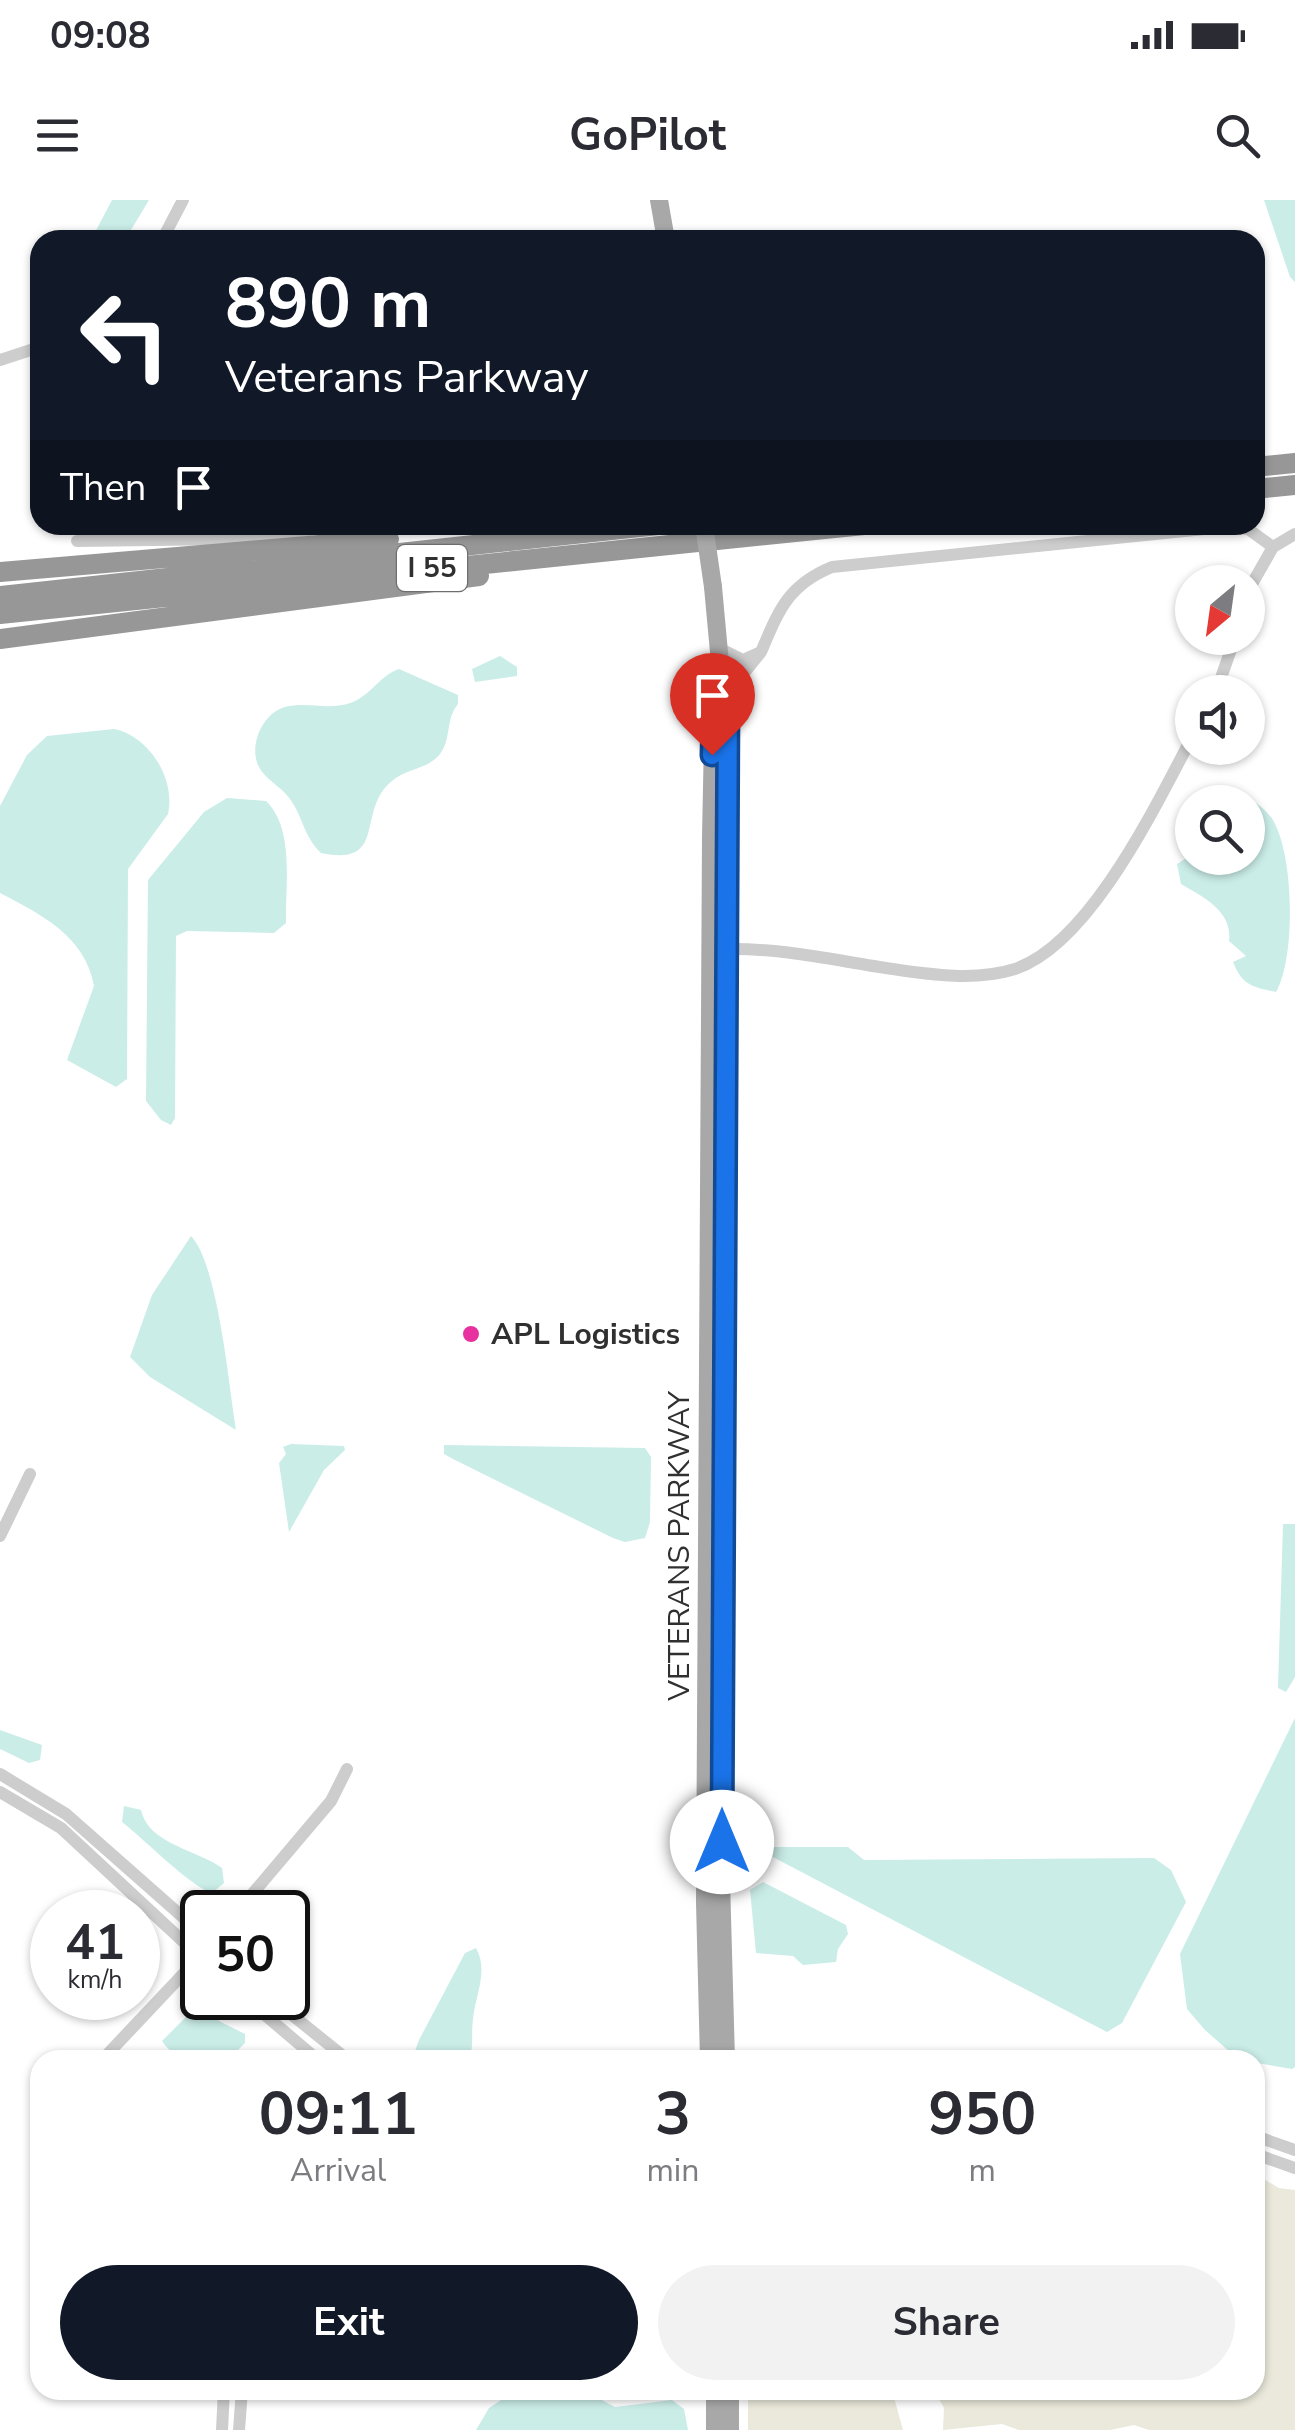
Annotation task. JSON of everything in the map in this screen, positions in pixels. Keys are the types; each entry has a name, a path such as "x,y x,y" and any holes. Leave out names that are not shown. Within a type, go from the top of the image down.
{"highway":[{"path":"1265,466 1295,463"},
{"path":"1265,488 1295,485"},
{"name":"I 55","path":"0,614 613,535"},
{"name":"I 55","path":"0,596 582,542 698,535"},
{"path":"0,572 396,538 582,542"},
{"path":"0,639 495,574 582,542"}],"main road":[{"path":"659,200 664,230"},
{"name":"VETERANS PARKWAY","path":"705,535 721,674 728,694 721,1880 726,2050"},
{"name":"VETERANS PARKWAY","path":"709,2050 705,1844 711,837 714,690 721,674"},
{"path":"715,2400 715,2430"},
{"path":"730,2400 730,2430"}],"street":[{"path":"167,230 183,200"},
{"path":"0,360 30,351"},
{"path":"1263,565 1273,547 1295,534"},
{"path":"77,541 265,535"},
{"path":"728,694 762,652 788,596 804,578 832,567 1146,535"},
{"path":"1256,535 1273,547"},
{"path":"718,648 744,660 762,652"},
{"path":"727,949 777,950 934,974 980,975 1013,970 1040,957 1066,937 1088,911 1154,809 1177,765"},
{"path":"0,1536 30,1474"},
{"path":"257,1890 332,1801 347,1769"},
{"path":"0,1774 66,1814 180,1915"},
{"path":"0,1792 60,1828 180,1936"},
{"path":"112,2050 180,1979"},
{"path":"271,2020 306,2050"},
{"path":"298,2020 336,2050"},
{"path":"1265,2140 1295,2150"},
{"path":"1265,2158 1295,2168"},
{"path":"222,2430 224,2400"},
{"path":"239,2430 241,2400"}],"shaded area":[{"path":"1265,2180 1279,2188 1295,2190 1295,2430 1149,2430 1134,2425 1110,2430 1019,2430 1002,2424 943,2430 944,2408 940,2400 1265,2400"},
{"path":"748,2400 895,2400 903,2430 748,2430"}],"water":[{"path":"112,200 149,200 131,230 96,230"},
{"path":"1264,200 1295,200 1295,282 1290,277"},
{"path":"500,656 517,667 517,676 475,682 472,669"},
{"path":"399,669 458,695 444,748 435,759 398,777 381,793 364,844 356,852 321,853 290,799 258,765 255,748 260,730 270,716 285,707 338,706 355,701"},
{"path":"114,729 127,733 149,750 164,774 169,801 168,814 128,869 127,1079 116,1087 67,1060 94,986 81,953 46,919 0,893 0,806 27,755 47,736"},
{"path":"227,798 266,801 275,813 285,842 286,923 274,933 187,931 176,936 175,1118 171,1125 161,1120 146,1101 148,880 204,812"},
{"path":"1265,811 1269,815 1285,858 1290,908 1287,957 1276,992 1254,986 1240,976 1233,962 1246,956 1229,941 1229,930 1221,913 1181,884 1179,875 1265,875"},
{"path":"191,1236 215,1298 236,1430 150,1377 130,1357 152,1295"},
{"path":"444,1445 645,1448 651,1457 650,1522 645,1538 625,1542 613,1538 453,1459 444,1454"},
{"path":"344,1446 345,1450 324,1470 289,1532 279,1463 286,1454 283,1447"},
{"path":"1283,1524 1295,1524 1295,1677 1286,1692 1278,1688"},
{"path":"1295,1718 1295,2067 1265,2064 1265,2050 1228,2050 1205,2030 1187,2009 1180,1954"},
{"path":"0,1730 42,1745 40,1760 29,1763 0,1749"},
{"path":"124,1806 141,1810 146,1822 163,1839 222,1868 224,1883 216,1890 203,1889 122,1822"},
{"path":"767,1847 848,1847 864,1860 1154,1858 1171,1870 1186,1902 1122,2023 1107,2032 769,1855"},
{"path":"763,1882 846,1925 848,1934 838,1949 836,1962 803,1965 793,1956 756,1953 750,1890"},
{"path":"476,1948 481,1966 471,2050 415,2050 419,2040 465,1953"},
{"path":"183,2020 219,2020 245,2034 245,2043 238,2050 171,2050 162,2041"},
{"path":"501,2400 602,2400 615,2407 672,2400 684,2409 688,2430 476,2430 489,2408"}],"place":[{"name":"APL Logistics","path":"471,1334"}],"route":[{"path":"712,755 714,690 721,674 728,694 722,1842"}]}
